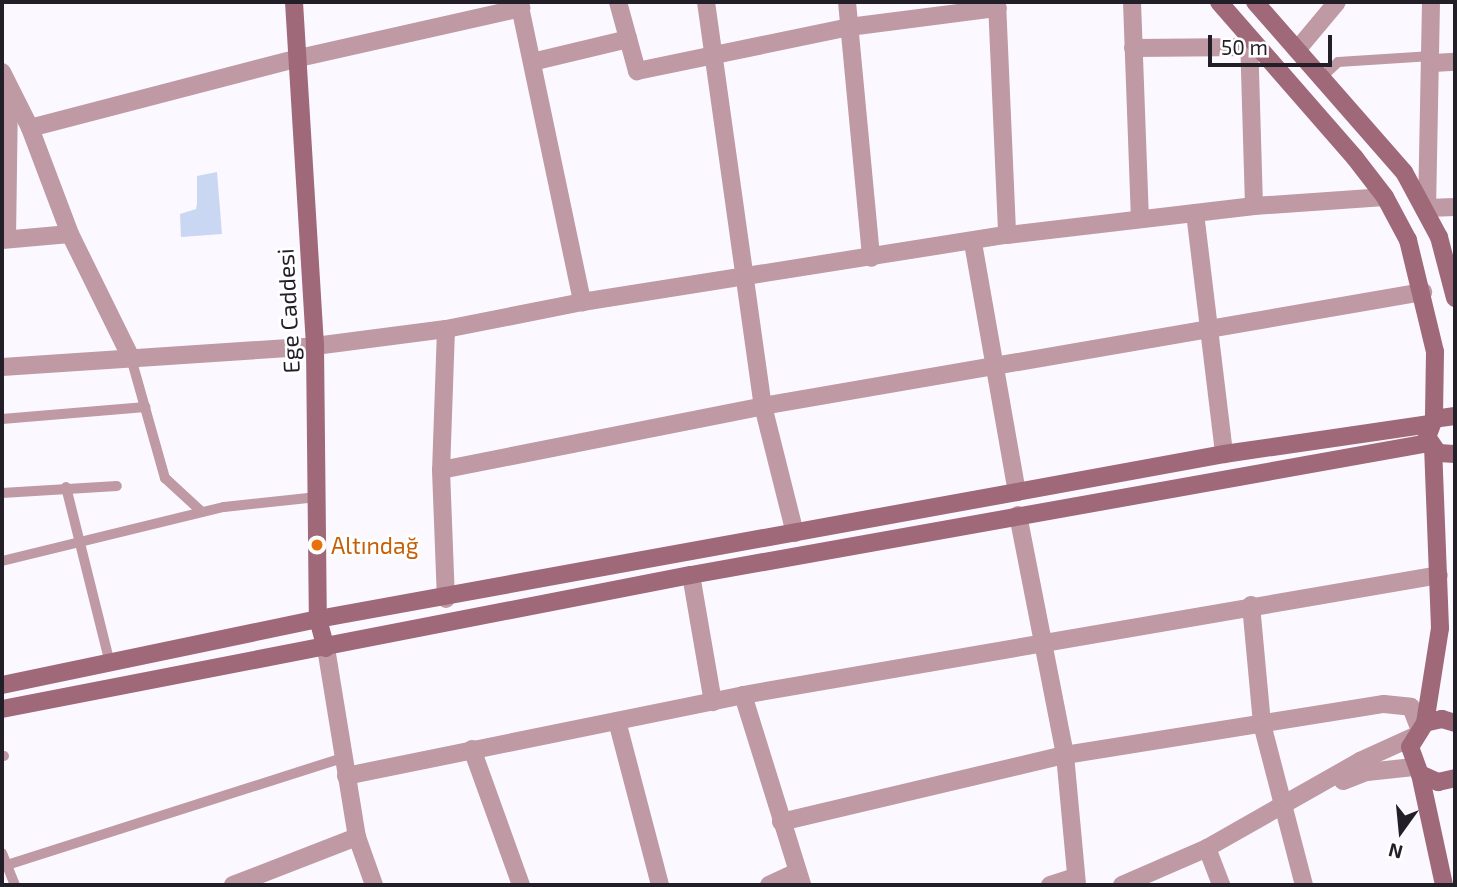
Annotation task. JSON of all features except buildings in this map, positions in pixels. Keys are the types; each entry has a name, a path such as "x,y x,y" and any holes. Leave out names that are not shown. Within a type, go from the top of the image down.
{"main road":[{"name":"Ege Caddesi","path":"293,2 299,58 315,346 318,620 326,648"},
{"path":"1219,2 1248,42 1385,197 1408,240 1423,292 1436,352 1431,446 1440,628 1419,729 1410,747 1444,885"},
{"path":"1255,2 1404,172 1427,208 1455,298"},
{"path":"2,685 318,620 446,599 1224,454 1432,422 1455,416"},
{"path":"2,709 691,575 1018,515 1431,446 1444,455 1455,454"},
{"path":"1419,729 1442,719 1455,723"},
{"path":"1417,771 1438,782 1455,778"}],"street":[{"path":"618,2 637,71 714,52 849,27 998,5 1007,236"},
{"path":"706,2 747,277 763,406 795,533"},
{"path":"847,2 871,258"},
{"path":"1132,2 1140,218"},
{"path":"1297,50 1337,2"},
{"path":"1431,2 1433,59 1427,208 1455,207"},
{"path":"30,128 299,58 520,5 582,302"},
{"path":"532,62 628,39"},
{"path":"1133,48 1248,42 1254,205"},
{"path":"1433,59 1455,62"},
{"path":"2,72 30,128 70,234 131,358"},
{"path":"9,89 5,112 5,240 70,234"},
{"path":"2,367 315,346 446,329 582,302 1007,236 1254,205 1385,197"},
{"path":"1195,213 1212,331 1224,454"},
{"path":"973,243 1017,492"},
{"path":"441,470 763,406 1212,331 1423,292"},
{"path":"446,329 441,470 446,599"},
{"path":"1018,515 1041,644 1065,755 1076,881 1050,885"},
{"path":"691,575 713,702"},
{"path":"345,767 472,749 743,695 1251,605 1439,575"},
{"path":"1251,605 1262,724 1304,885"},
{"path":"326,648 357,837 374,885"},
{"path":"743,695 799,879 769,885"},
{"path":"780,822 1065,755 1384,704 1411,707 1419,729 1281,804 1207,848 1122,885"},
{"path":"617,722 660,885"},
{"path":"472,749 521,885"},
{"path":"1281,804 1367,772 1417,771"},
{"path":"233,885 357,837"},
{"path":"1207,848 1221,885"}],"lane":[{"path":"1321,78 1338,62 1433,59"},
{"path":"131,358 165,478 202,512"},
{"path":"2,419 145,407"},
{"path":"2,493 66,487 117,486"},
{"path":"66,487 110,663"},
{"path":"2,561 202,512 317,497"},
{"path":"7,865 345,767"},
{"path":"2,853 15,885"}],"water":[{"path":"217,172 222,234 181,237 180,214 196,209 197,176"}],"place":[{"name":"Altındağ","path":"317,545"}]}
